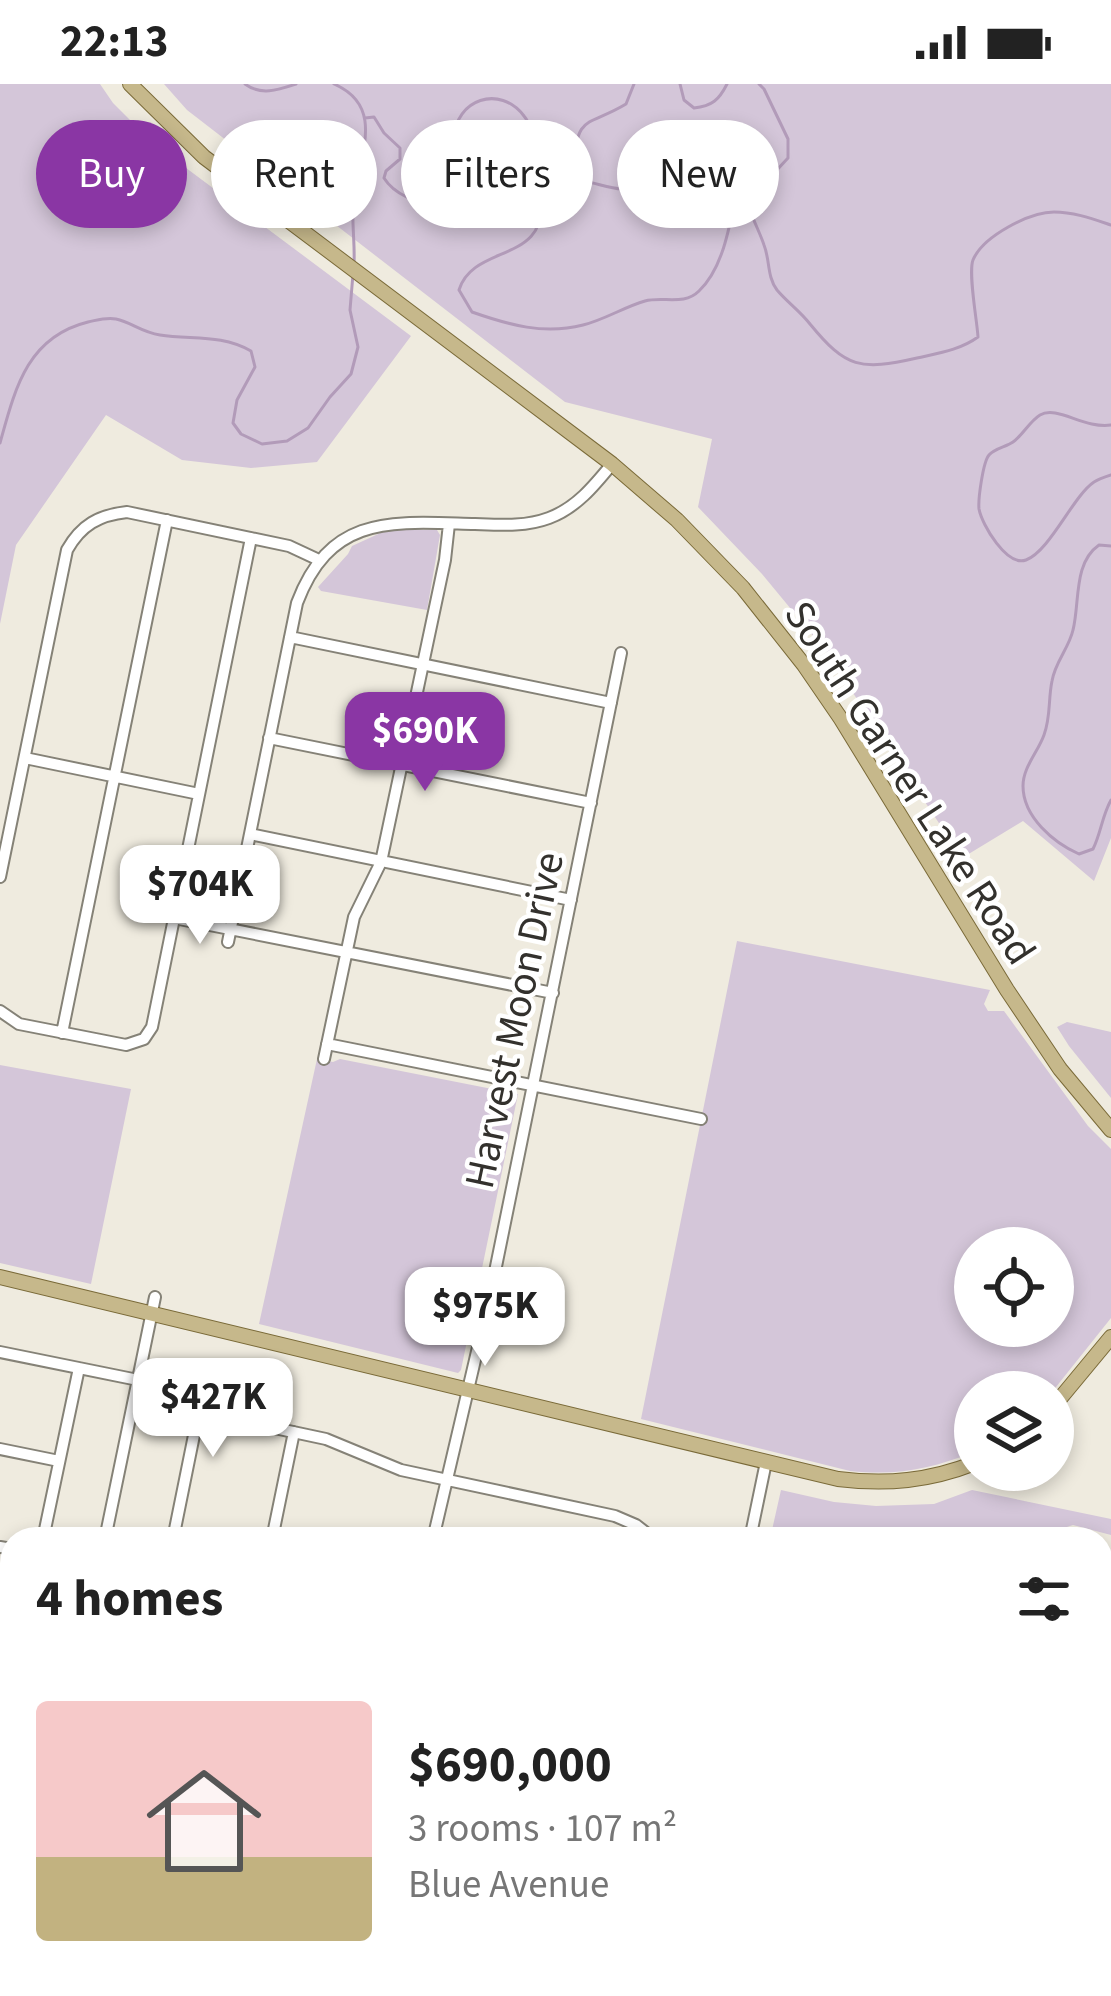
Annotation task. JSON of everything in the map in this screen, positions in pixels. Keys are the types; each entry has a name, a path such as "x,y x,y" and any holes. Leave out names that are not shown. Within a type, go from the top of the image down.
{"main road":[{"name":"South Garner Lake Road","path":"130,84 204,157 612,464 743,588 804,665 863,754 1060,1069 1111,1130"},
{"path":"0,1276 154,1305 467,1390 838,1479 885,1483 954,1471"},
{"path":"1074,1382 1111,1337"}],"street":[{"path":"228,942 297,603 319,560 360,530 387,524 514,526 547,519 584,497 612,464"},
{"path":"0,878 68,550 76,535 91,521 127,512 289,546 319,560"},
{"path":"62,1033 167,520"},
{"path":"324,1059 354,916 381,862 449,524"},
{"path":"0,1011 19,1024 126,1045 144,1040 152,1027 250,538"},
{"path":"290,637 611,703"},
{"name":"Harvest Moon Drive","path":"436,1527 553,993 621,653"},
{"path":"269,738 591,803"},
{"path":"25,758 200,794"},
{"path":"250,834 571,900"},
{"path":"174,918 553,993"},
{"path":"327,1044 700,1119"},
{"path":"107,1527 154,1305"},
{"path":"0,1352 138,1380"},
{"path":"46,1527 79,1368"},
{"path":"175,1527 207,1371"},
{"path":"199,1412 326,1439 400,1470 615,1516 639,1527"},
{"path":"274,1527 294,1432"},
{"path":"0,1449 59,1461"},
{"path":"752,1527 766,1462"}],"shaded area":[{"path":"0,84 100,84 130,120 36,120 36,228 187,228 187,169 211,187 211,228 266,228 411,336 317,462 251,468 182,460 106,415 16,545 0,624"},
{"path":"164,84 1111,84 1111,838 1094,881 1023,821 962,858 824,649 698,507 712,439 565,402 340,228 377,228 377,120 211,120 211,129"},
{"path":"387,530 437,530 440,535 427,610 318,587 352,546"},
{"path":"737,941 990,990 984,1004 988,1011 1004,1011 1088,1126 1111,1149 1111,1318 1069,1371 954,1371 954,1459 899,1472 850,1471 641,1419"},
{"path":"1067,1022 1111,1032 1111,1098 1057,1027"},
{"path":"317,1059 340,1059 518,1094 458,1373 259,1324"},
{"path":"0,1065 131,1089 91,1284 0,1263"},
{"path":"781,1490 876,1506 934,1504 977,1491 1111,1519 1111,1527 773,1527"}],"waterway":[{"path":"245,84 263,91 296,84"},
{"path":"334,84 351,94 365,121 353,205 354,264"},
{"path":"365,118 374,117 400,148 400,159 384,178 399,193 429,201 456,175 484,162 485,156 454,139 462,114 480,100 503,100 514,106 530,126 540,163 564,168 574,165 582,129 626,104 634,84"},
{"path":"680,84 684,100 694,108 714,101 727,84"},
{"path":"759,84 788,139 788,158 762,186 750,210 777,290 845,358 868,365 898,362 949,350 978,337 973,260 986,242 1008,227 1054,212 1111,225"},
{"path":"536,228 523,243 467,275 459,290 472,312 527,327 569,328 645,301 680,299 699,291 718,262 734,205 693,185 622,189 593,183"},
{"path":"0,443 18,385 37,353 67,329 109,318 153,334 217,340 251,351 255,367 237,400 233,423 241,434 262,444 287,441 308,428 351,374 358,347 350,310 353,274"},
{"path":"1111,425 1054,413 1040,415 1013,442 989,455 979,509 1004,551 1026,560 1044,546 1086,489 1111,475"},
{"path":"1111,546 1099,545 1085,562 1073,630 1054,674 1046,728 1023,786 1028,808 1042,828 1079,854 1093,849 1111,800"}]}
